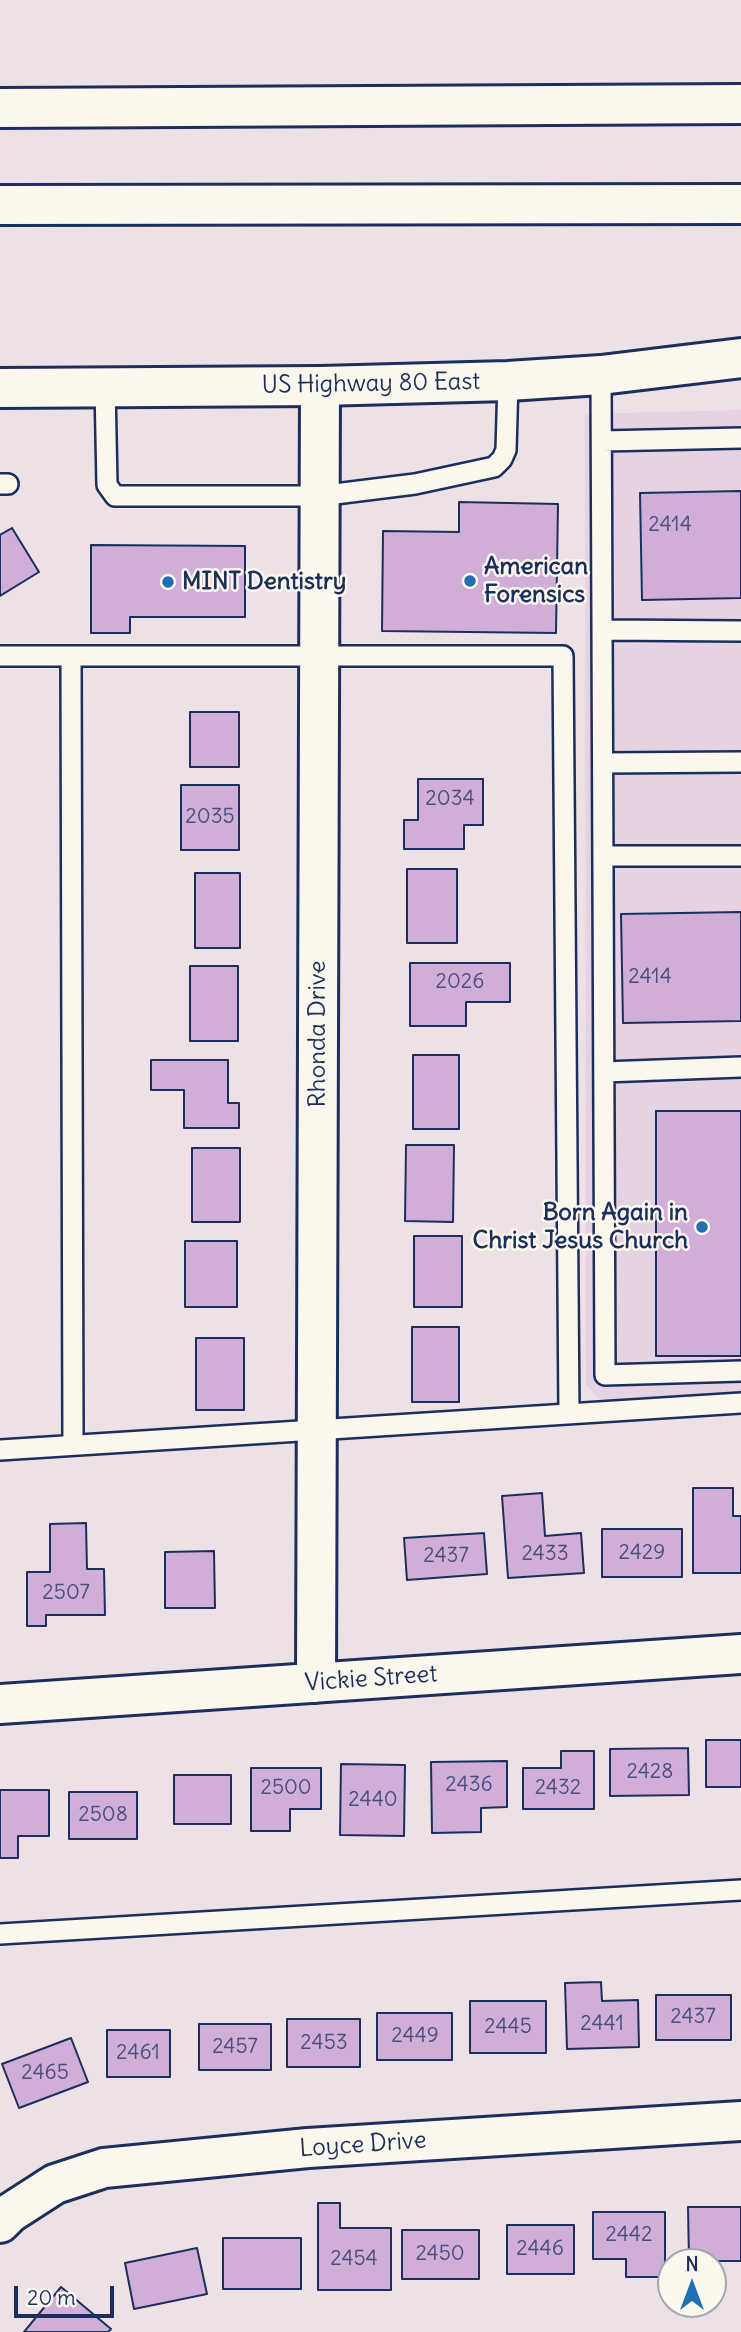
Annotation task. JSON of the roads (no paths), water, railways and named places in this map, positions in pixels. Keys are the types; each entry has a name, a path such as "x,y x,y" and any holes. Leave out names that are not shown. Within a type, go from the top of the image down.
{"main road":[{"path":"0,108 741,104"},
{"path":"0,205 741,204"},
{"name":"US Highway 80 East","path":"0,388 320,386 508,381 601,375 741,358"},
{"name":"Rhonda Drive","path":"316,1683 320,386"},
{"name":"Vickie Street","path":"0,1704 741,1654"},
{"name":"Loyce Drive","path":"0,2223 10,2213 55,2184 104,2168 308,2148 741,2121"}],"lane":[{"path":"601,375 605,1375 741,1371"},
{"path":"105,387 107,485 115,496 319,496 415,484 494,467 506,450 508,381"},
{"path":"602,441 741,438"},
{"path":"602,630 741,631"},
{"path":"0,656 563,656 569,1414"},
{"path":"71,656 73,1445"},
{"path":"603,763 741,762"},
{"path":"603,856 741,856"},
{"path":"604,1072 741,1067"},
{"path":"0,1450 741,1403"},
{"path":"0,1934 741,1890"}],"place":[{"name":"American Forensics","path":"470,581"},
{"name":"MINT Dentistry","path":"168,582"},
{"name":"Born Again in Christ Jesus Church","path":"702,1227"}]}
